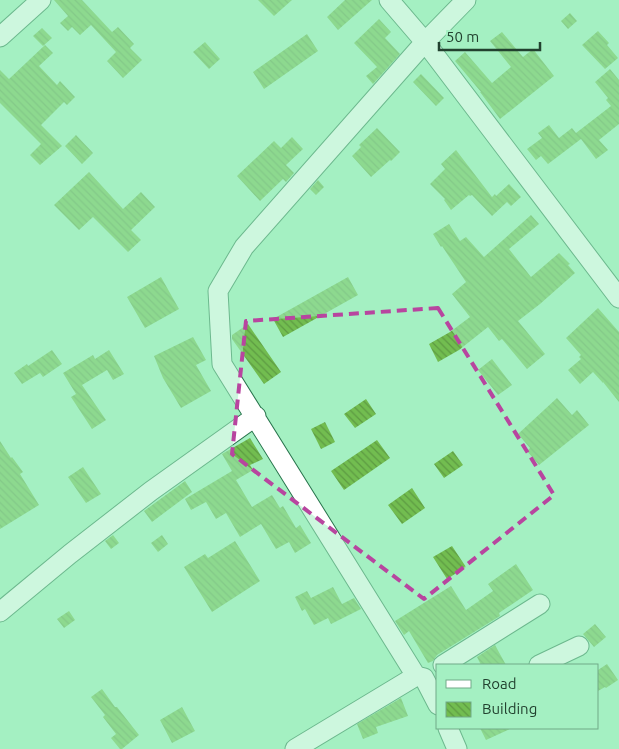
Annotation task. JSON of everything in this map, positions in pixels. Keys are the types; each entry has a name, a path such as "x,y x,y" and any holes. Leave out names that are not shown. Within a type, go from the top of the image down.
{"street":[{"path":"0,37 41,0"},
{"path":"389,0 425,42 619,298"},
{"path":"436,700 426,674 222,364 218,291 244,247 425,42 466,0"},
{"path":"0,612 70,554 152,491 256,416"},
{"path":"445,664 540,604"},
{"path":"541,664 579,646"},
{"path":"295,749 426,674"},
{"path":"448,729 457,749"}],"highlighted area":[{"path":"438,308 554,495 424,599 232,454 246,321"}],"building":[{"path":"54,0 82,0 112,32 118,27 134,44 130,48 142,60 123,78 107,61 116,52 91,25 80,35 72,27 68,31 60,23 68,16"},
{"path":"258,0 292,0 274,16"},
{"path":"345,0 372,0 338,30 327,17"},
{"path":"570,13 577,21 568,29 561,21"},
{"path":"379,19 391,32 385,38 400,54 373,84 366,76 377,67 354,43"},
{"path":"42,28 52,38 43,46 33,36"},
{"path":"598,31 609,43 607,45 618,58 605,69 582,45"},
{"path":"502,32 523,57 533,49 554,76 500,119 481,92 455,61 465,52 492,83 511,67 490,41"},
{"path":"307,34 318,51 264,89 253,72"},
{"path":"205,42 220,59 209,69 193,52"},
{"path":"45,45 53,53 39,66 57,85 60,81 75,97 67,105 64,102 41,125 62,146 40,165 30,155 41,144 0,103 0,70 9,79"},
{"path":"610,69 619,80 619,124 599,140 608,150 596,159 581,139 548,164 541,156 536,160 527,149 542,138 538,133 549,125 559,138 572,128 576,133 611,106 606,100 608,98 595,82"},
{"path":"421,74 444,98 436,106 413,82"},
{"path":"377,128 400,152 371,177 352,156 361,147 359,145"},
{"path":"76,135 93,153 82,164 65,146"},
{"path":"292,137 303,149 286,165 294,173 286,182 283,179 260,201 237,176 274,141 281,148"},
{"path":"456,150 492,197 495,194 496,196 509,184 521,197 511,206 507,202 492,216 472,195 469,195 451,210 445,199 430,184 445,169 441,164"},
{"path":"89,172 123,209 141,192 155,207 131,230 141,240 128,252 93,217 79,230 54,205"},
{"path":"318,180 324,187 316,195 310,189"},
{"path":"531,215 539,224 509,249 531,277 559,253 570,264 568,265 575,273 518,321 545,354 527,369 502,339 499,341 488,327 459,350 438,362 429,344 450,332 470,317 452,294 466,282 433,234 449,224 460,241 466,237 484,257"},
{"path":"161,277 179,309 145,328 127,297"},
{"path":"348,277 358,295 283,337 273,319"},
{"path":"598,308 619,332 619,402 593,372 580,384 568,370 581,359 579,357 581,355 566,338"},
{"path":"248,324 281,372 264,384 232,339 232,335"},
{"path":"193,337 206,360 196,365 211,391 181,408 163,378 154,356"},
{"path":"52,350 62,364 43,377 40,373 22,384 14,373"},
{"path":"109,350 124,374 113,380 107,370 82,385 106,420 92,429 71,397 76,394 63,373 93,355 95,359"},
{"path":"492,359 512,385 498,395 478,370"},
{"path":"557,398 572,415 577,410 589,425 539,465 527,451 530,448 518,434"},
{"path":"366,399 376,414 355,428 344,414"},
{"path":"325,422 335,442 321,449 311,429"},
{"path":"250,438 263,459 250,465 253,470 236,480 252,507 272,495 280,508 283,506 296,528 300,525 311,543 295,553 289,542 276,549 261,524 240,537 226,513 216,519 206,502 191,510 185,499 232,471 222,454"},
{"path":"377,440 390,458 344,490 331,471"},
{"path":"0,441 23,472 20,474 39,505 0,529"},
{"path":"453,451 463,465 444,478 434,464"},
{"path":"83,467 101,494 86,503 68,477"},
{"path":"185,481 192,492 152,522 144,511"},
{"path":"412,488 425,508 402,524 388,505"},
{"path":"113,535 119,543 111,549 105,541"},
{"path":"162,535 168,544 158,552 151,543"},
{"path":"235,541 260,581 212,612 184,567 205,554 208,558"},
{"path":"452,546 466,567 447,579 433,557"},
{"path":"516,564 533,590 499,613 500,616 437,655 433,661 428,663 409,631 404,635 395,621 451,586 466,610 493,591 488,584"},
{"path":"333,587 342,604 354,598 361,609 331,624 328,618 314,625 305,609 302,611 295,597 307,591 311,598"},
{"path":"69,611 75,620 64,628 57,619"},
{"path":"595,624 606,637 594,647 583,634"},
{"path":"495,645 505,664 480,664 477,657"},
{"path":"607,664 618,680 599,690 599,669"},
{"path":"102,689 139,735 122,749 111,738 116,734 103,717 105,715 91,697"},
{"path":"401,698 408,716 376,727 378,733 363,739 357,724"},
{"path":"182,707 195,731 172,743 160,720"},
{"path":"480,729 510,729 486,740"}]}
